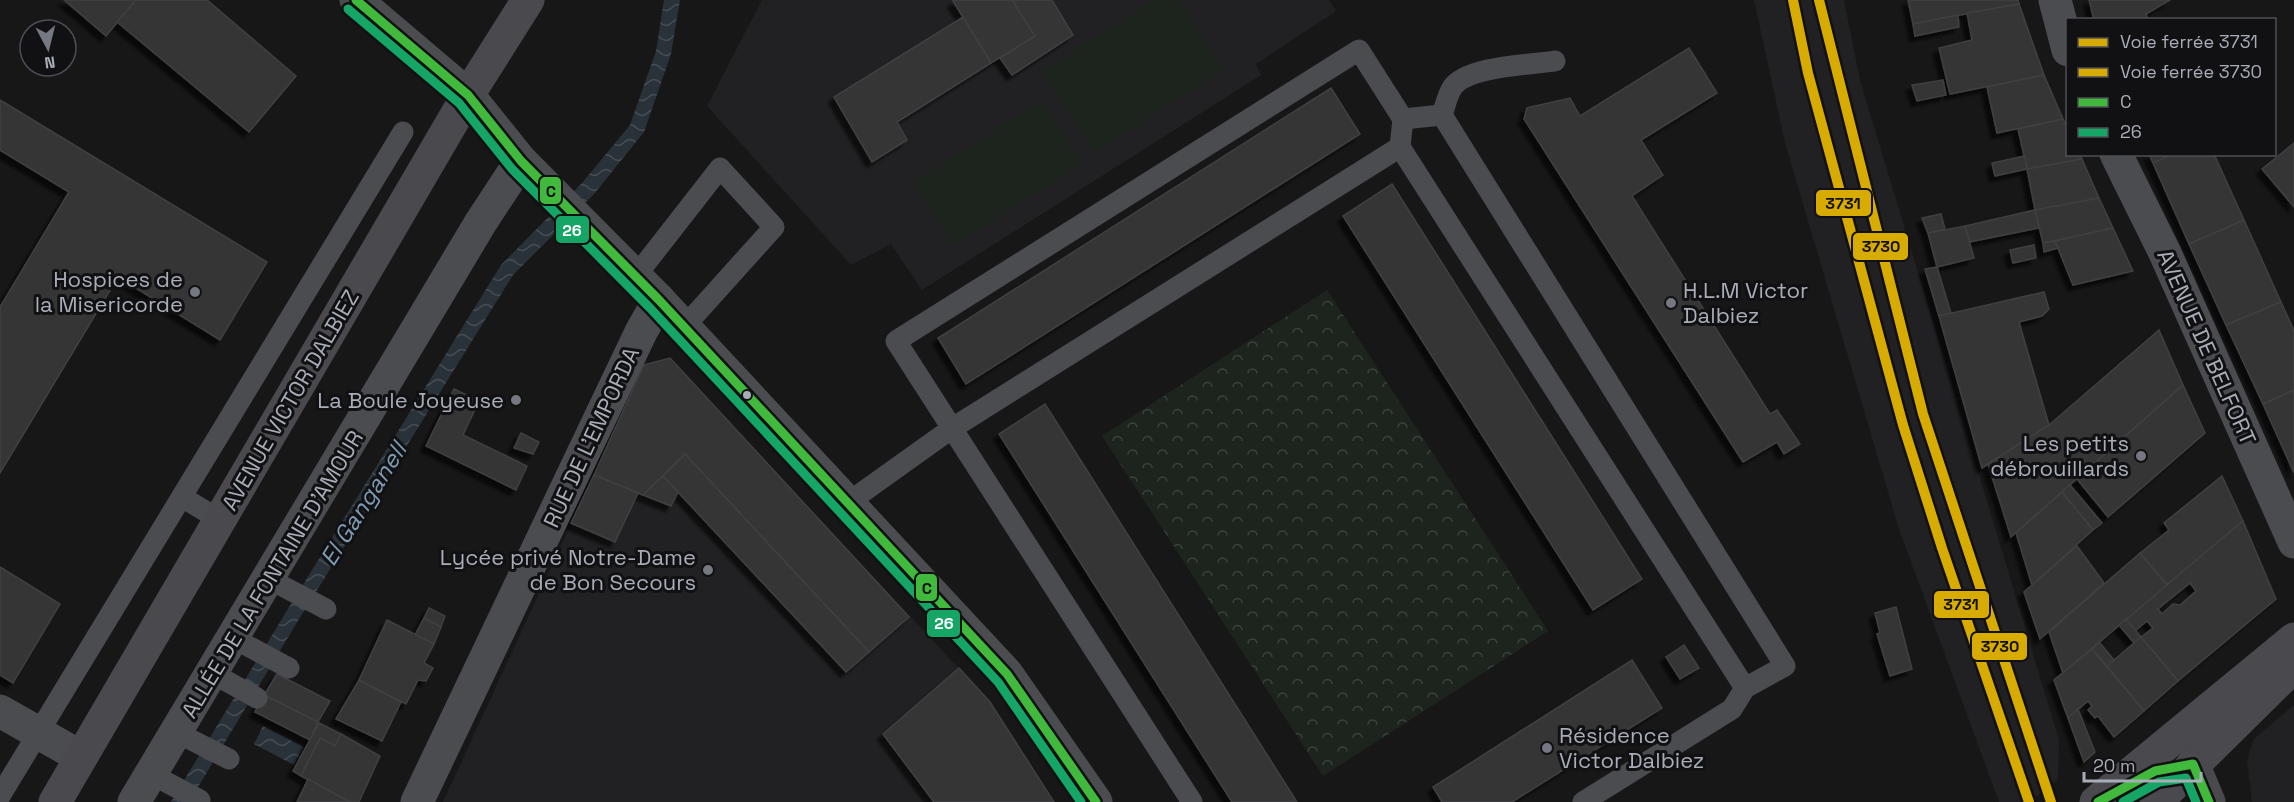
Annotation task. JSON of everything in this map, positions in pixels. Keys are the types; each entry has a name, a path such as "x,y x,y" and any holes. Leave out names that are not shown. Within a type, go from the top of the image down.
{"street":[{"path":"356,0 468,95 520,161 684,327 846,504 1007,674 1096,802"},
{"name":"AVENUE VICTOR DALBIEZ","path":"55,802 468,95 528,0"},
{"path":"2055,0 2066,46"},
{"name":"AVENUE DE BELFORT","path":"2117,156 2165,253 2294,542"},
{"name":"ALLÉE DE LA FONTAINE D'AMOUR","path":"134,802 481,222 520,161"},
{"name":"RUE DE L'EMPORDA","path":"417,802 658,300"},
{"path":"2097,802 2193,720 2294,639"},
{"path":"2097,802 2156,792 2193,764 2294,666"},
{"path":"0,711 81,757"},
{"path":"2156,792 2193,720"},
{"path":"2193,764 2209,802"}],"lane":[{"path":"1192,802 896,341 1359,50 1403,119 1400,147 1745,688"},
{"path":"1442,115 1452,88 1463,78 1481,72 1555,61"},
{"path":"1403,119 1442,115"},
{"path":"1442,115 1785,666 1745,688 1732,709 1583,802"},
{"path":"0,796 403,132"},
{"path":"846,504 951,429 1400,147"},
{"path":"635,277 720,168 774,227 684,327"},
{"path":"182,496 220,519"},
{"path":"269,579 326,609"},
{"path":"233,638 289,669"},
{"path":"212,673 257,698"},
{"path":"176,732 229,759"},
{"path":"151,774 200,800"}],"shaded area":[{"path":"762,0 1329,0 1336,11 1256,64 1261,75 922,290 891,244 851,265 707,106"},
{"path":"1754,0 1844,0 1860,80 2059,740 2058,779 2030,802 1999,802 1899,529 1785,143"},
{"name":"Lycée privé Notre-Dame de Bon Secours","path":"670,358 990,702 1054,802 443,802 644,365"},
{"path":"2294,705 2294,802 2252,802 2247,760 2254,739"}],"green space":[{"path":"1154,0 1179,0 1224,70 1094,152 1042,71"},
{"path":"1041,101 1081,165 954,245 914,182"},
{"path":"1327,290 1548,631 1323,776 1102,436"}],"water":[{"name":"El Ganganell","path":"664,0 680,0 671,54 644,132 594,194 513,275 296,624 189,802 171,802 501,265 582,183 630,125 656,51"},
{"path":"263,726 304,747 294,765 254,744"}],"building":[{"path":"64,0 136,0 106,36"},
{"path":"136,0 207,0 296,76 249,132 117,22"},
{"path":"1012,0 1035,36 991,63 953,1"},
{"path":"1012,0 1052,0 1073,35 1012,75 1000,58 1035,36"},
{"path":"1908,0 2018,0 2019,4 1913,24"},
{"path":"2089,0 2170,0 2146,14 2147,18 2094,18"},
{"path":"2019,4 2044,75 1950,94 1939,48 1972,40 1967,13"},
{"path":"1958,15 1959,27 1915,36 1913,24"},
{"path":"963,17 991,63 897,122 907,140 872,162 834,97"},
{"name":"H.L.M Victor Dalbiez","path":"1689,48 1717,93 1641,140 1663,175 1632,196 1770,414 1777,410 1800,444 1784,454 1777,442 1743,462 1524,119 1527,108 1570,98 1580,116"},
{"path":"2044,75 2063,119 1997,133 1987,87"},
{"path":"1943,80 1946,95 1917,101 1912,85"},
{"path":"1331,88 1360,134 966,384 938,338"},
{"name":"Hospices de la Misericorde","path":"0,100 267,262 220,340 118,277 0,473 0,307 69,192 0,150"},
{"path":"2063,119 2066,124 2066,156 2081,156 2082,159 2027,169 2018,129"},
{"path":"2294,143 2294,207 2262,169"},
{"path":"2025,156 2027,169 1995,176 1992,163"},
{"path":"2150,156 2169,156 2153,163"},
{"path":"2169,156 2215,156 2244,220 2189,244 2153,163"},
{"path":"2082,159 2099,198 2035,210 2027,169"},
{"path":"1392,184 1642,579 1593,610 1343,216"},
{"path":"2099,198 2113,228 2043,243 2035,210"},
{"path":"2035,210 2039,228 1969,242 1965,226"},
{"path":"1941,214 1945,229 1928,233 1922,218"},
{"path":"2244,220 2281,302 2226,325 2189,244"},
{"path":"1965,226 1974,258 1937,267 1928,233"},
{"path":"2113,228 2133,271 2073,285 2055,241"},
{"path":"2055,241 2058,248 2044,252 2043,243"},
{"path":"2034,245 2036,258 2013,263 2010,250"},
{"path":"1937,267 1951,313 1939,316 1925,269"},
{"path":"2044,292 2049,309 2042,316 2019,322 2049,425 1982,468 1939,316"},
{"path":"2281,302 2294,331 2294,390 2263,404 2226,325"},
{"path":"2159,330 2183,385 2011,537 1988,464 2049,425"},
{"path":"670,358 909,617 869,652 685,454 643,495 594,475 644,365"},
{"name":"Les petits débrouillards","path":"2183,385 2205,433 2108,517 2077,479"},
{"path":"454,389 479,401 463,435 527,466 516,490 426,446"},
{"path":"2294,390 2294,473 2263,404"},
{"path":"1045,404 1297,802 1232,802 999,434"},
{"path":"521,433 539,442 533,454 514,448"},
{"path":"685,454 869,652 846,672 663,476"},
{"path":"594,475 638,493 615,542 571,523"},
{"path":"663,476 678,492 671,506 643,495"},
{"path":"2222,476 2243,521 2167,585 2140,553 2169,530 2164,523"},
{"path":"2070,485 2102,523 2093,530 2062,492"},
{"path":"2062,492 2093,530 2032,585 2016,533"},
{"path":"2243,521 2276,599 2178,681 2141,637 2153,628 2147,621 2135,631 2126,619","holes":["2190,583 2196,591 2180,605 2173,604 2162,614 2158,609"]},
{"path":"2077,546 2104,583 2040,639 2024,592"},
{"path":"2140,553 2167,585 2063,673 2049,632"},
{"path":"0,567 60,604 13,683 0,675"},
{"path":"1896,607 1912,669 1890,676 1877,634 1880,633 1875,613"},
{"path":"429,608 445,616 441,627 424,618"},
{"path":"424,618 441,627 434,644 415,635"},
{"path":"2126,619 2141,637 2134,643 2119,625"},
{"path":"387,620 434,644 424,663 433,668 426,681 418,680 406,704 359,680"},
{"path":"2141,637 2178,681 2144,711 2107,666"},
{"path":"2099,642 2114,660 2107,666 2092,649"},
{"path":"1684,645 1699,668 1680,679 1666,657"},
{"path":"2092,649 2144,711 2114,737 2098,716 2095,718 2088,710 2092,706 2088,701 2068,718 2054,680"},
{"name":"Résidence Victor Dalbiez","path":"1632,660 1662,708 1512,802 1442,802 1433,787"},
{"path":"959,668 990,702 1054,802 934,802 883,734"},
{"path":"277,674 330,701 318,722 264,695"},
{"path":"359,680 401,702 382,741 336,719"},
{"path":"264,695 318,722 310,740 255,712"},
{"path":"2078,709 2095,752 2084,762 2068,718"},
{"path":"319,723 341,734 335,746 320,738 301,776 293,771"},
{"path":"341,734 380,756 359,802 350,802 301,776 320,738 335,746"},
{"path":"308,779 350,802 297,802"}],"rail line":[{"name":"3731","path":"1793,0 1808,73 1903,425 1942,548 2029,802"},
{"name":"3730","path":"1819,0 1923,414 2051,802"}],"transit line":[{"name":"C","path":"356,0 468,95 521,161 659,300 1007,674 1096,802"},
{"name":"26","path":"348,9 459,103 512,169 650,308 998,682 1081,802"},
{"name":"C","path":"2098,802 2155,771 2193,764 2209,802"},
{"name":"26","path":"2123,802 2159,782 2186,778 2196,802"}],"place":[{"name":"Hospices de la Misericorde","path":"195,292"},
{"name":"H.L.M Victor Dalbiez","path":"1671,303"},
{"name":"La Boule Joyeuse","path":"516,400"},
{"name":"Les petits débrouillards","path":"2141,456"},
{"name":"Lycée privé Notre-Dame de Bon Secours","path":"708,570"},
{"name":"Résidence Victor Dalbiez","path":"1547,748"}]}
